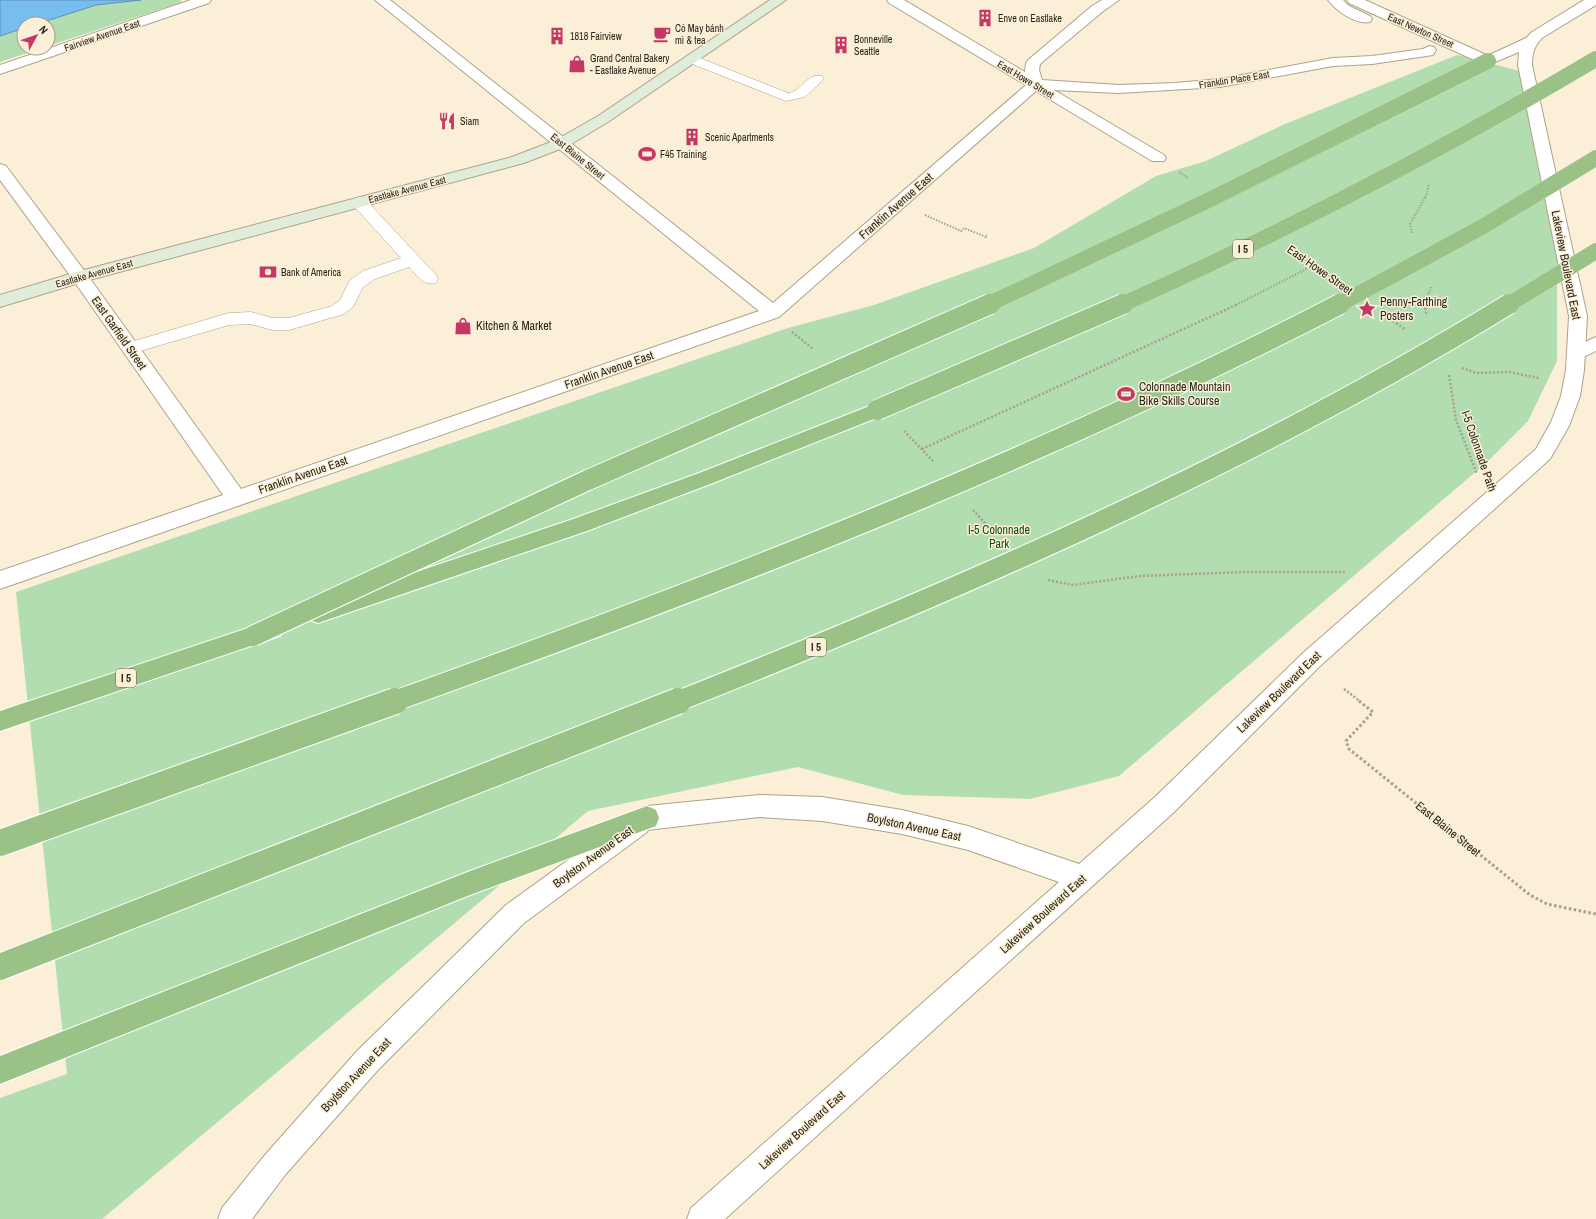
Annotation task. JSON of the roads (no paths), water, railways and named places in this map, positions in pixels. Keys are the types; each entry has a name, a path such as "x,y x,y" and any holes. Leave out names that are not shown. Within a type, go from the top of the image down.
{"highway":[{"name":"I 5","path":"0,721 594,519 863,416 1027,347 1215,263 1363,190 1501,116 1596,59"},
{"path":"253,636 588,480 990,304 1196,206 1488,61"},
{"path":"0,843 626,616 824,540 999,466 1156,395 1322,314 1470,234 1596,158"},
{"name":"I 5","path":"0,967 806,650 1035,552 1171,488 1333,406 1479,323 1596,250"},
{"path":"0,1070 470,883 646,818"}],"main road":[{"name":"Eastlake Avenue East","path":"0,301 80,277 518,160 562,143 603,119 779,0"}],"street":[{"name":"Fairview Avenue East","path":"0,70 204,0"},
{"name":"East Blaine Street","path":"382,0 773,313"},
{"name":"East Howe Street","path":"894,0 1158,158"},
{"path":"1036,84 1032,70 1033,63 1097,8 1112,0"},
{"name":"East Newton Street","path":"1335,0 1344,9 1429,50"},
{"name":"East Newton Street","path":"1355,0 1488,61"},
{"path":"1488,61 1531,41 1547,29 1594,0"},
{"name":"Lakeview Boulevard East","path":"702,1219 1164,805 1311,660 1543,454 1566,408 1577,354 1578,316 1525,65 1525,55 1531,41"},
{"name":"Franklin Place East","path":"1036,84 1119,89 1175,87 1220,83 1333,62 1372,60 1423,53 1428,52 1429,50"},
{"name":"Franklin Avenue East","path":"0,580 773,313 1036,84"},
{"name":"East Garfield Street","path":"0,169 80,277 236,498"},
{"path":"1577,354 1596,343"},
{"name":"Boylston Avenue East","path":"232,1219 275,1165 367,1061 515,914 646,818 759,806 822,809 902,822 968,838 1083,878"}],"lane":[{"path":"692,59 786,97 792,97 803,93 817,79"},
{"path":"359,202 430,279"},
{"path":"130,348 229,319 251,318 272,324 289,324 338,310 347,303 356,284 369,275 412,260"}],"water":[{"path":"0,0 141,0 96,5 56,18 56,16 16,16 16,31 0,36"}],"place":[{"name":"Enve on Eastlake","path":"985,18"},
{"name":"Cỏ May bánh mì & tea","path":"662,34"},
{"name":"1818 Fairview","path":"557,36"},
{"name":"Bonneville Seattle","path":"841,45"},
{"name":"Grand Central Bakery - Eastlake Avenue","path":"577,64"},
{"name":"Siam","path":"447,121"},
{"name":"Scenic Apartments","path":"692,137"},
{"name":"F45 Training","path":"647,154"},
{"name":"Bank of America","path":"268,272"},
{"name":"Penny-Farthing Posters","path":"1367,309"},
{"name":"Kitchen & Market","path":"463,326"},
{"name":"Colonnade Mountain Bike Skills Course","path":"1126,394"}],"park label":[{"name":"I-5 Colonnade Park","path":"999,537"}]}
